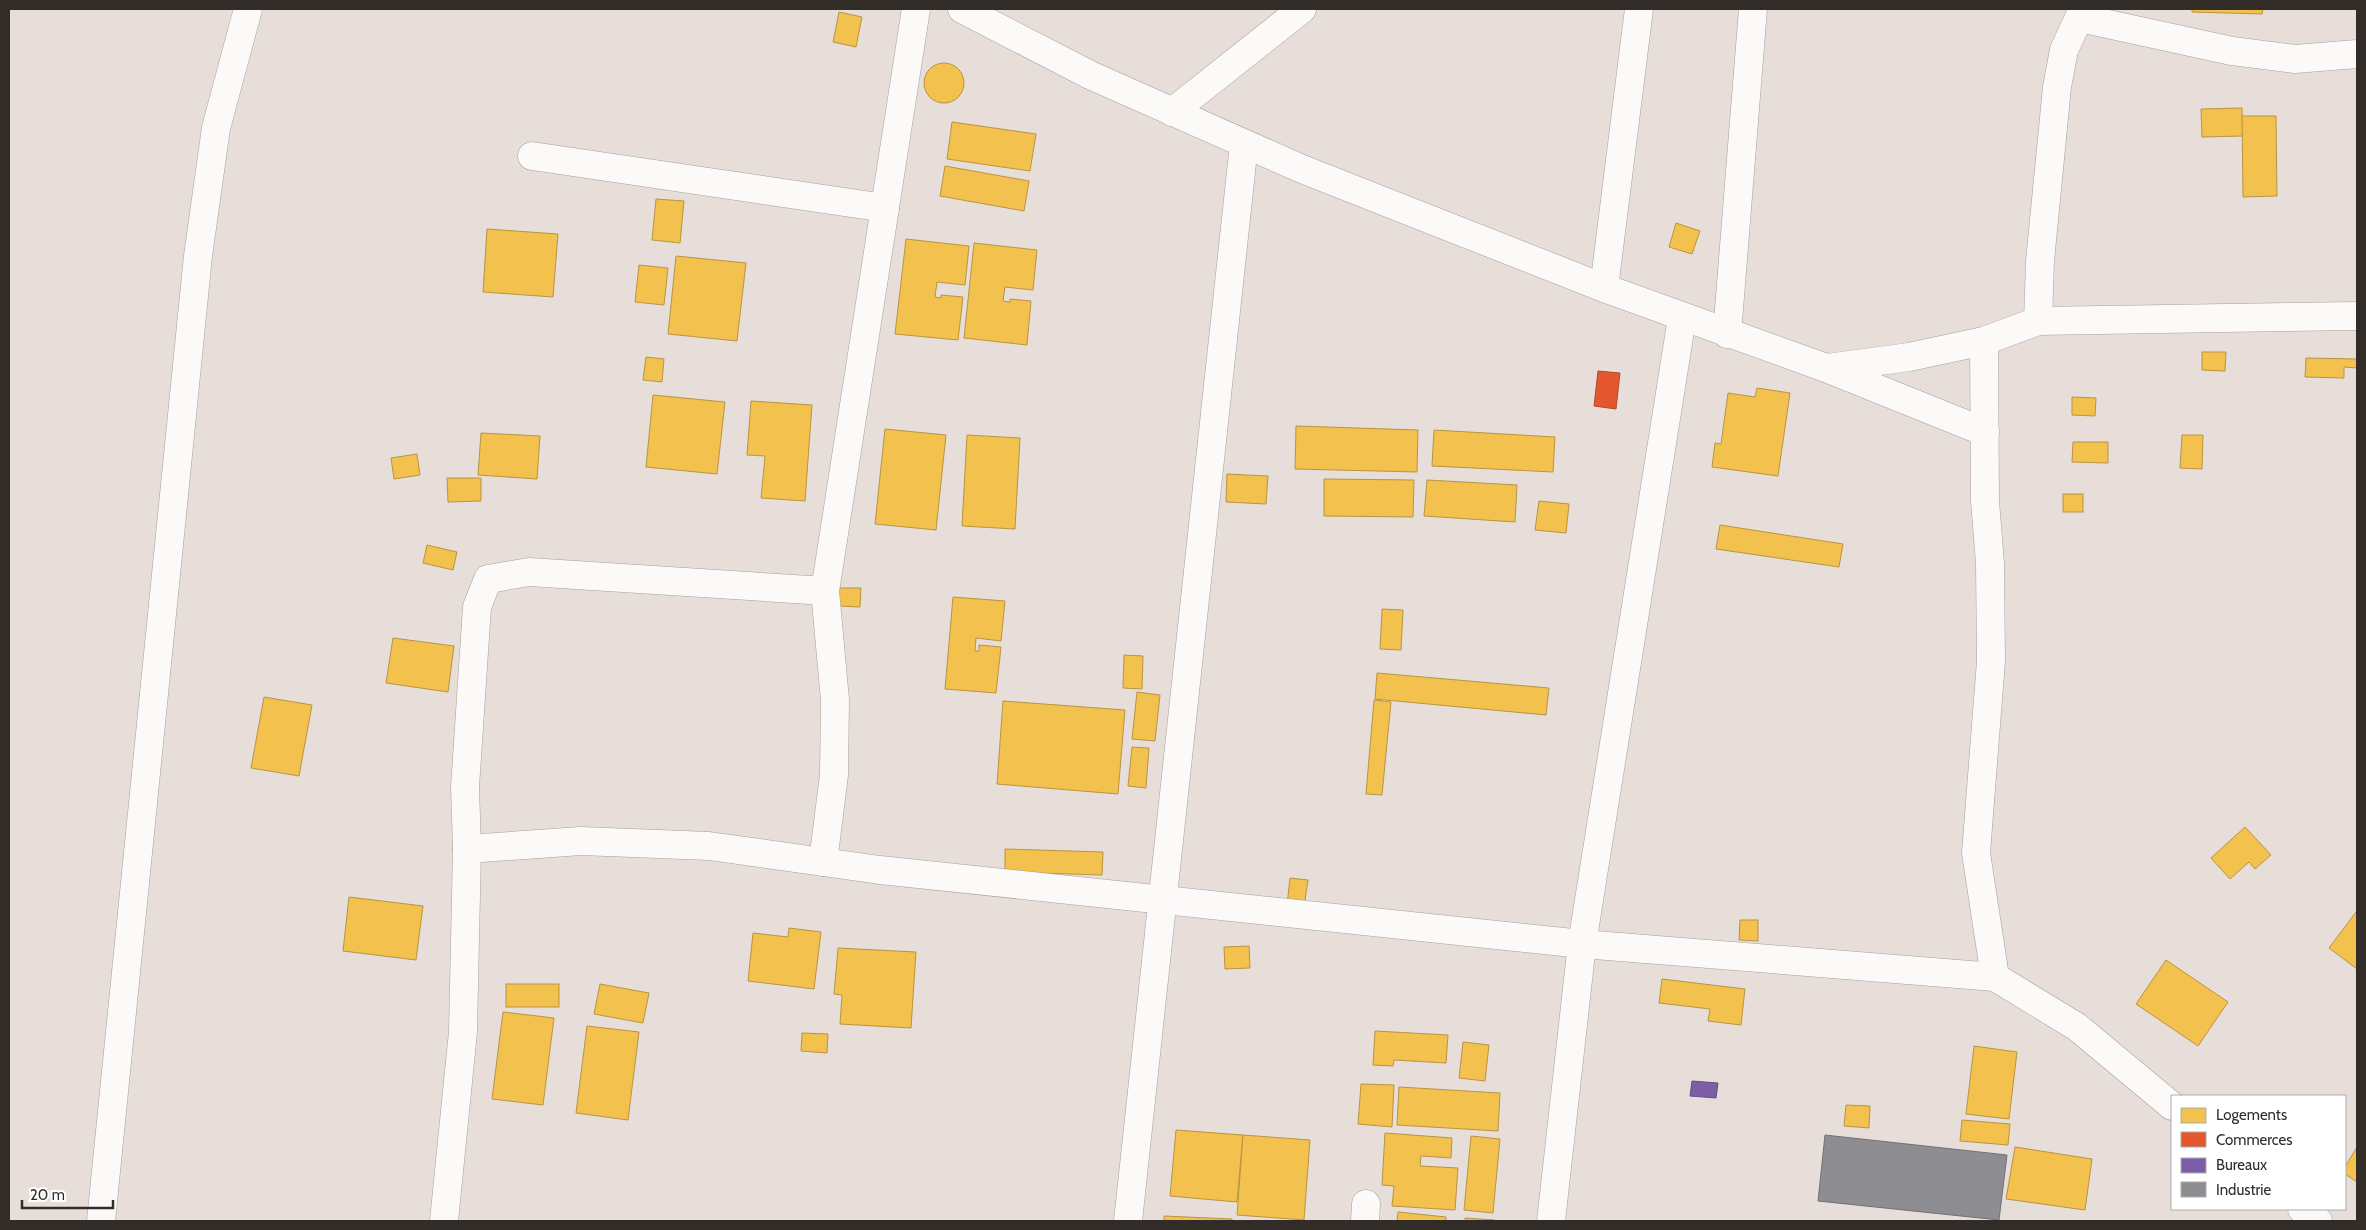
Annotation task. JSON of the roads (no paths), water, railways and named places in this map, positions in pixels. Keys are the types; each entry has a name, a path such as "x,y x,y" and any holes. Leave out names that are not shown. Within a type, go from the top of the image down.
{"street":[{"path":"101,1221 198,256 216,128 248,9"},
{"path":"823,862 834,775 835,700 825,591 916,9"},
{"path":"962,9 1090,75 1302,169 1682,318 1826,368 1985,432"},
{"path":"1172,112 1302,9"},
{"path":"1604,288 1639,9"},
{"path":"1727,334 1753,9"},
{"path":"2038,321 2040,261 2057,86 2064,50 2082,13 2232,51 2295,58 2357,54"},
{"path":"1128,1221 1244,144"},
{"path":"532,156 885,208"},
{"path":"1826,368 1910,357 1984,341 2038,321 2357,316"},
{"path":"1551,1221 1582,944 1682,318"},
{"path":"1984,341 1985,501 1990,563 1990,662 1976,853 1995,977"},
{"path":"444,1221 463,1032 466,849 465,787 477,607 488,578 529,572 825,591"},
{"path":"466,849 581,841 709,846 823,862 1582,944 1995,977 2077,1027 2171,1105"},
{"path":"2303,1210 2318,1221"}]}
